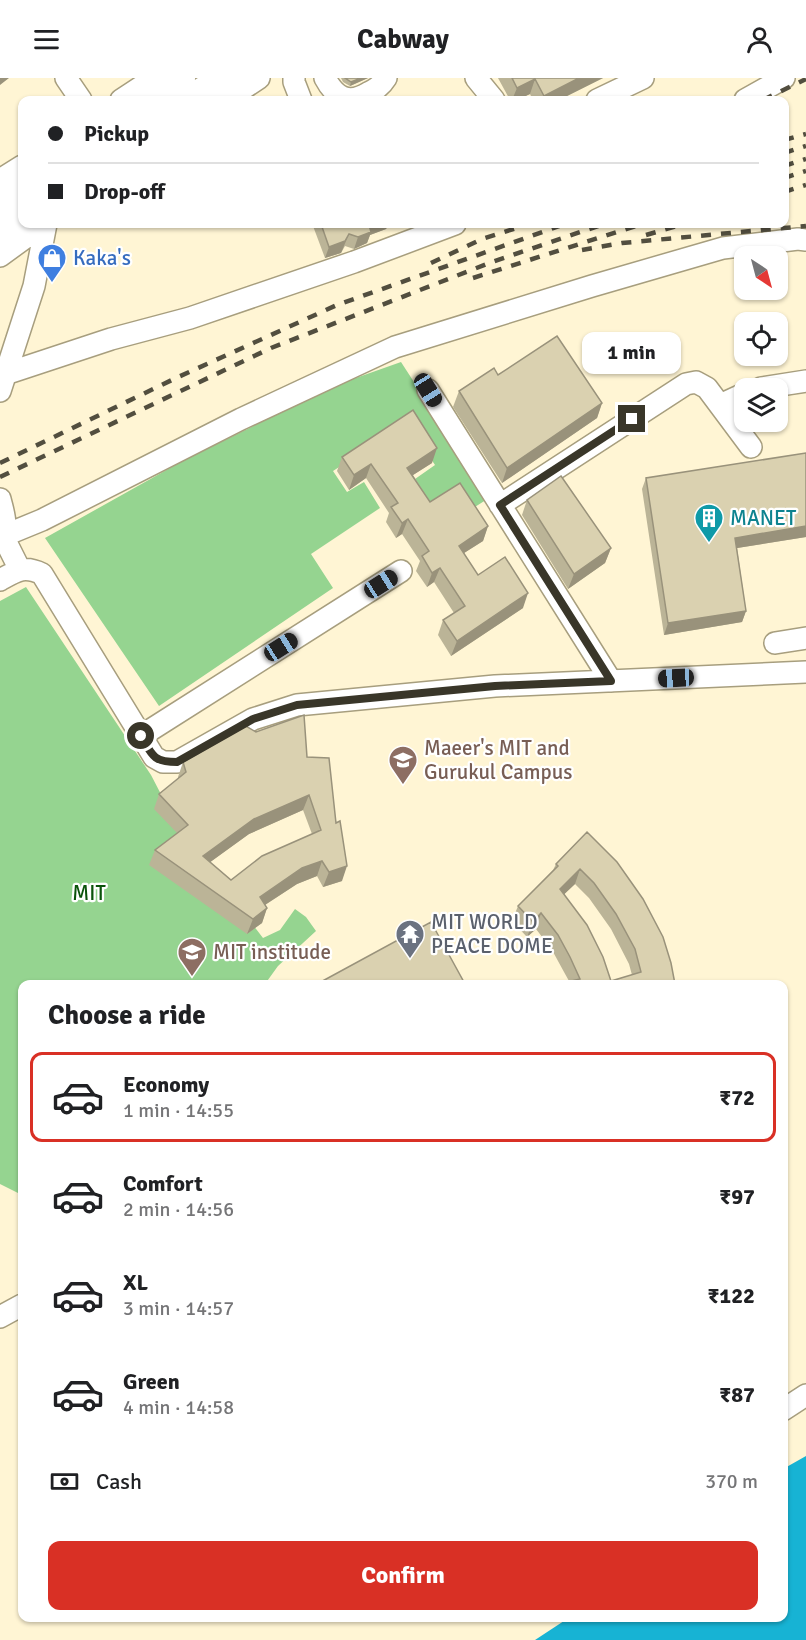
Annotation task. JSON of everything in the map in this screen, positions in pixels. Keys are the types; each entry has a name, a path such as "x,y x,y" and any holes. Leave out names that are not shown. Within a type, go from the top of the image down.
{"highway":[{"path":"150,96 178,78"},
{"path":"199,96 228,78"},
{"path":"0,202 18,189"}],"street":[{"path":"66,78 78,96"},
{"path":"128,96 154,78"},
{"path":"232,96 259,78"},
{"path":"294,78 299,96"},
{"path":"325,78 336,94 341,96"},
{"path":"363,96 381,86 386,78"},
{"path":"476,78 491,96"},
{"path":"605,96 643,78"},
{"path":"752,96 784,78"},
{"path":"0,180 18,169"},
{"path":"6,236 32,228"},
{"path":"3,382 34,286 44,228"},
{"path":"3,382 111,339 190,318 354,262 444,228"},
{"path":"1,537 42,520 241,419 395,347 723,248 806,240"},
{"path":"788,384 806,381"},
{"path":"500,505 686,384 696,382 706,388 751,447"},
{"path":"428,390 611,681"},
{"path":"720,405 734,399"},
{"path":"0,499 6,522 1,537 20,570"},
{"path":"0,580 20,570 30,568 42,574 154,757 163,762 177,762 253,719 297,705 495,686 806,672"},
{"path":"141,736 401,572"},
{"path":"776,643 806,638"},
{"path":"0,1317 18,1307"},
{"path":"788,1407 806,1395"}],"green space":[{"path":"401,362 489,498 467,512 431,509 415,479 435,465 407,423 333,471 347,492 364,482 380,508 311,554 333,588 159,706 45,538 179,463 336,385"},
{"name":"MIT","path":"26,587 151,775 178,827 263,938 280,930 295,909 306,917 316,931 278,966 268,980 18,980 18,1193 0,1184 0,601"}],"water":[{"path":"806,1456 806,1640 535,1640 562,1622 788,1622 788,1466"}],"building":[{"path":"345,78 361,78 351,82"},
{"path":"512,78 579,78 544,96 535,79 517,88"},
{"path":"322,228 370,228 371,232 358,237 349,234 345,241 329,247"},
{"path":"557,336 602,403 507,468 459,391 494,368 498,375"},
{"path":"413,410 437,448 407,468 430,502 460,483 488,526 459,546 478,575 505,557 528,593 457,641 443,620 465,606 440,568 432,573 422,556 429,551 408,519 402,523 391,507 398,503 371,464 354,475 342,457"},
{"name":"MANET","path":"806,453 806,526 735,538 746,611 668,623 646,478"},
{"path":"561,476 611,548 574,574 527,500"},
{"path":"304,715 307,757 329,758 336,823 340,821 347,866 329,872 322,861 302,868 260,897 267,908 253,919 155,850 188,825 159,794 186,772 183,762 246,726 256,732","holes":["309,795 321,830 262,856 231,880 203,856 254,819"]},
{"path":"587,832 617,862 643,899 663,937 674,980 614,980 641,972 635,949 616,914 594,883 580,869 560,889 587,925 603,957 611,980 576,980 580,979 570,957 558,935 541,913 533,922 518,906 558,866 556,864"},
{"path":"431,922 463,980 324,980"}],"railway":[{"path":"771,96 806,79"},
{"path":"789,139 806,134"},
{"path":"789,151 806,146"},
{"path":"789,164 806,159"},
{"path":"789,176 806,171"},
{"path":"789,190 806,185"},
{"path":"789,228 806,226"},
{"path":"431,263 482,239 516,228"},
{"path":"0,463 176,378 337,305 554,228"},
{"path":"0,477 271,348 492,262 592,228"},
{"path":"473,278 629,228"},
{"path":"646,235 670,228"},
{"path":"582,250 622,243 784,228"}],"place":[{"name":"Kaka's","path":"52,284"},
{"name":"MANET","path":"709,544"},
{"name":"Maeer's MIT and Gurukul Campus","path":"403,786"},
{"name":"MIT WORLD PEACE DOME","path":"410,960"},
{"name":"MIT institude","path":"192,978"}],"route":[{"path":"141,736 154,757 163,762 177,762 253,719 297,705 495,686 611,681 500,505 632,419"}]}
